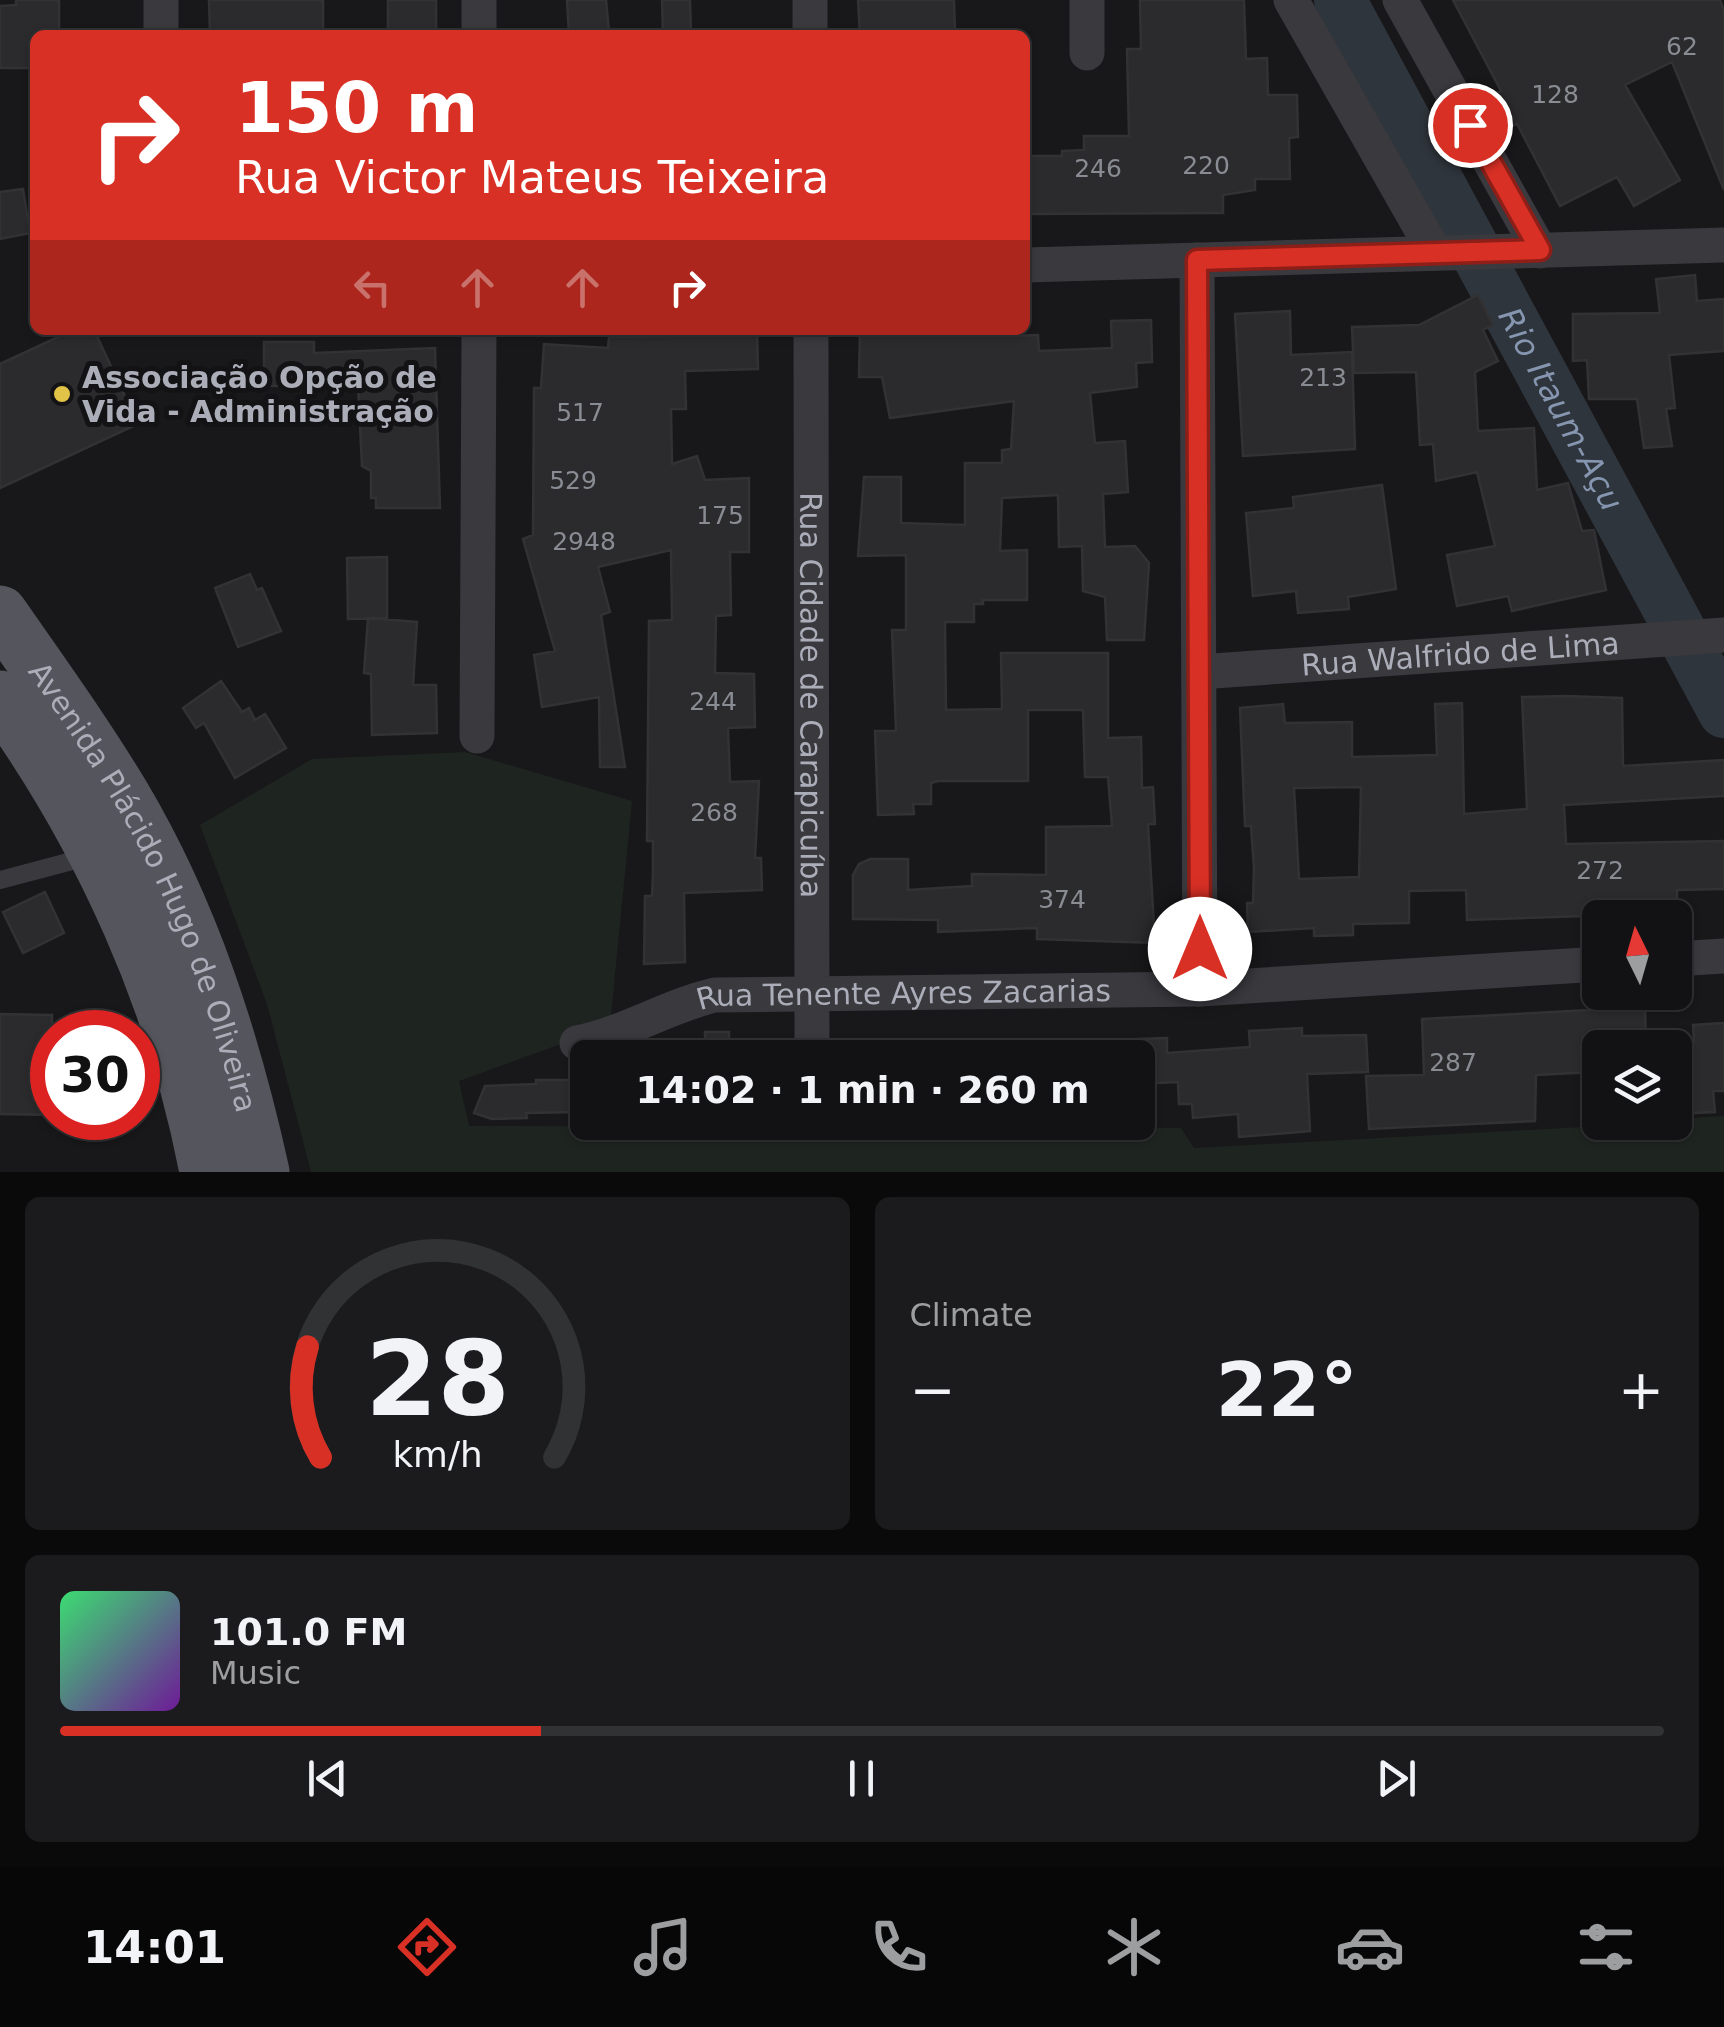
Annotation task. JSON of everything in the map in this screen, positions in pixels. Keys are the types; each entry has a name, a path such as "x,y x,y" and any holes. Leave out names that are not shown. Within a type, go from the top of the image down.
{"main road":[{"name":"Avenida Plácido Hugo de Oliveira","path":"0,614 80,728 158,863 226,1030 262,1172"},
{"name":"Avenida Plácido Hugo de Oliveira","path":"0,698 98,854 156,995 207,1172"}],"street":[{"path":"161,0 161,30"},
{"path":"479,0 479,30"},
{"path":"810,0 810,30"},
{"path":"1086,53 1087,0"},
{"path":"1291,0 1446,253"},
{"path":"1400,0 1540,250"},
{"path":"1030,264 1724,245"},
{"path":"1197,260 1200,988"},
{"path":"478,736 479,335"},
{"name":"Rua Cidade de Carapicuíba","path":"811,335 812,1040"},
{"name":"Rua Walfrido de Lima","path":"1199,672 1718,635"},
{"path":"1692,959 1724,956"},
{"name":"Rua Tenente Ayres Zacarias","path":"593,1040 608,1037 684,1002 715,995 1200,988 1582,965"}],"lane":[{"path":"0,880 98,854"}],"shaded area":[{"path":"465,752 632,801 610,1026 459,1081 469,1126 570,1126 570,1140 1155,1140 1155,1128 1181,1128 1194,1148 1582,1127 1582,1140 1692,1140 1692,1118 1724,1116 1724,1172 311,1172 267,1004 200,825 312,759"}],"building":[{"path":"16,0 59,0 59,30 30,30 30,68 0,68 0,6 16,5"},
{"path":"209,0 323,0 323,30 210,30"},
{"path":"388,0 436,0 436,30 388,30"},
{"path":"567,0 606,0 609,30 569,30"},
{"path":"662,0 690,0 691,30 663,30"},
{"path":"858,0 954,0 955,30 860,30"},
{"path":"1140,0 1244,0 1246,59 1267,58 1268,95 1297,95 1298,137 1289,138 1290,179 1255,179 1255,190 1223,195 1223,213 1030,214 1030,156 1062,156 1062,151 1084,150 1084,136 1129,136 1127,49 1141,49"},
{"path":"1453,0 1720,0 1724,11 1724,190 1672,62 1625,85 1680,180 1634,206 1617,177 1560,206 1517,124 1508,127 1495,93 1501,91"},
{"path":"23,189 30,233 0,239 0,192"},
{"path":"1695,275 1697,301 1724,299 1724,351 1669,355 1675,408 1666,409 1672,446 1644,448 1637,399 1589,399 1587,360 1573,361 1573,314 1660,313 1656,279"},
{"path":"1478,295 1493,325 1483,330 1498,361 1475,372 1478,431 1534,428 1537,490 1568,483 1582,531 1594,530 1606,590 1512,611 1508,596 1457,606 1447,555 1495,546 1477,472 1436,481 1433,444 1420,445 1416,372 1354,373 1352,327 1419,325"},
{"path":"1290,311 1291,355 1352,352 1355,449 1243,456 1235,314"},
{"path":"1151,320 1152,362 1136,363 1137,387 1090,393 1095,443 1125,441 1128,492 1103,494 1105,547 1135,546 1149,563 1144,640 1107,640 1105,597 1083,591 1082,546 1059,547 1058,495 1002,498 1000,551 1027,550 1027,600 983,600 983,604 974,604 974,622 945,622 946,710 1002,709 1001,653 1108,653 1108,738 1141,737 1142,788 1153,787 1155,824 1148,824 1155,943 1037,939 1037,928 938,932 938,920 853,919 853,875 859,864 870,859 908,859 908,890 972,886 972,874 1046,875 1046,827 1112,826 1108,777 1085,777 1083,710 1028,710 1028,781 938,781 931,783 931,804 913,804 914,814 878,815 875,731 896,731 892,630 906,630 906,555 858,556 864,477 901,477 901,523 965,525 965,463 1002,463 1002,450 1011,449 1014,401 890,418 882,377 859,377 860,335 1038,335 1039,351 1112,348 1111,321"},
{"name":"Associação Opção de Vida - Administração","path":"62,335 96,335 138,424 0,488 0,364"},
{"path":"757,335 758,369 685,371 686,409 671,409 672,464 697,456 705,480 749,478 749,552 730,552 731,615 716,616 715,673 754,674 755,727 728,728 730,782 759,781 755,858 761,858 762,890 684,893 685,962 644,964 645,896 652,896 653,872 653,841 647,841 649,621 672,620 671,550 598,567 610,612 601,615 625,767 600,767 599,697 542,707 534,655 555,651 523,539 533,535 534,388 541,388 544,344 608,348 609,337"},
{"path":"264,342 314,342 314,353 435,348 440,508 376,508 376,498 371,498 371,471 362,466 358,385 264,386"},
{"path":"1382,485 1396,589 1348,597 1349,609 1298,613 1296,591 1253,596 1246,513 1294,508 1293,497"},
{"path":"387,557 387,618 348,619 347,558"},
{"path":"250,574 257,590 262,588 281,631 238,647 215,588"},
{"path":"368,618 417,622 413,685 436,685 437,733 372,735 371,674 364,673"},
{"path":"221,681 242,712 249,708 255,720 265,714 286,748 235,778 204,723 196,728 183,708"},
{"path":"1522,697 1622,698 1623,766 1724,760 1724,796 1564,805 1566,844 1724,841 1724,889 1677,890 1677,900 1582,900 1582,916 1467,920 1466,890 1409,891 1409,923 1353,924 1353,935 1314,936 1314,928 1248,932 1247,903 1253,903 1254,868 1251,826 1245,826 1240,708 1283,704 1285,723 1352,722 1352,757 1437,755 1435,704 1462,703 1464,814 1527,809","holes":["1361,787 1359,877 1299,879 1294,788"]},
{"path":"45,892 64,933 23,953 3,912"},
{"path":"1645,1010 1646,1030 1582,1030 1582,1073 1536,1075 1535,1121 1369,1129 1366,1076 1424,1075 1422,1019"},
{"path":"0,1014 30,1015 30,1115 0,1114"},
{"path":"1724,1023 1724,1091 1713,1091 1715,1112 1692,1113 1693,1025"},
{"path":"1302,1028 1302,1036 1366,1035 1368,1072 1307,1074 1310,1131 1239,1137 1238,1114 1193,1118 1192,1104 1179,1104 1178,1082 1155,1083 1155,1040 1138,1040 1167,1038 1167,1053 1250,1047 1249,1031"},
{"path":"705,1032 729,1032 729,1040 705,1040"},
{"path":"536,1080 570,1080 570,1112 526,1113 527,1118 492,1119 474,1113 485,1086 536,1084"}],"waterway":[{"name":"Rio Itaum-Açu","path":"1340,0 1724,712"}],"place":[{"name":"Associação Opção de Vida - Administração","path":"62,394"}],"route":[{"path":"1200,949 1197,260 1540,250 1470,125"}]}
